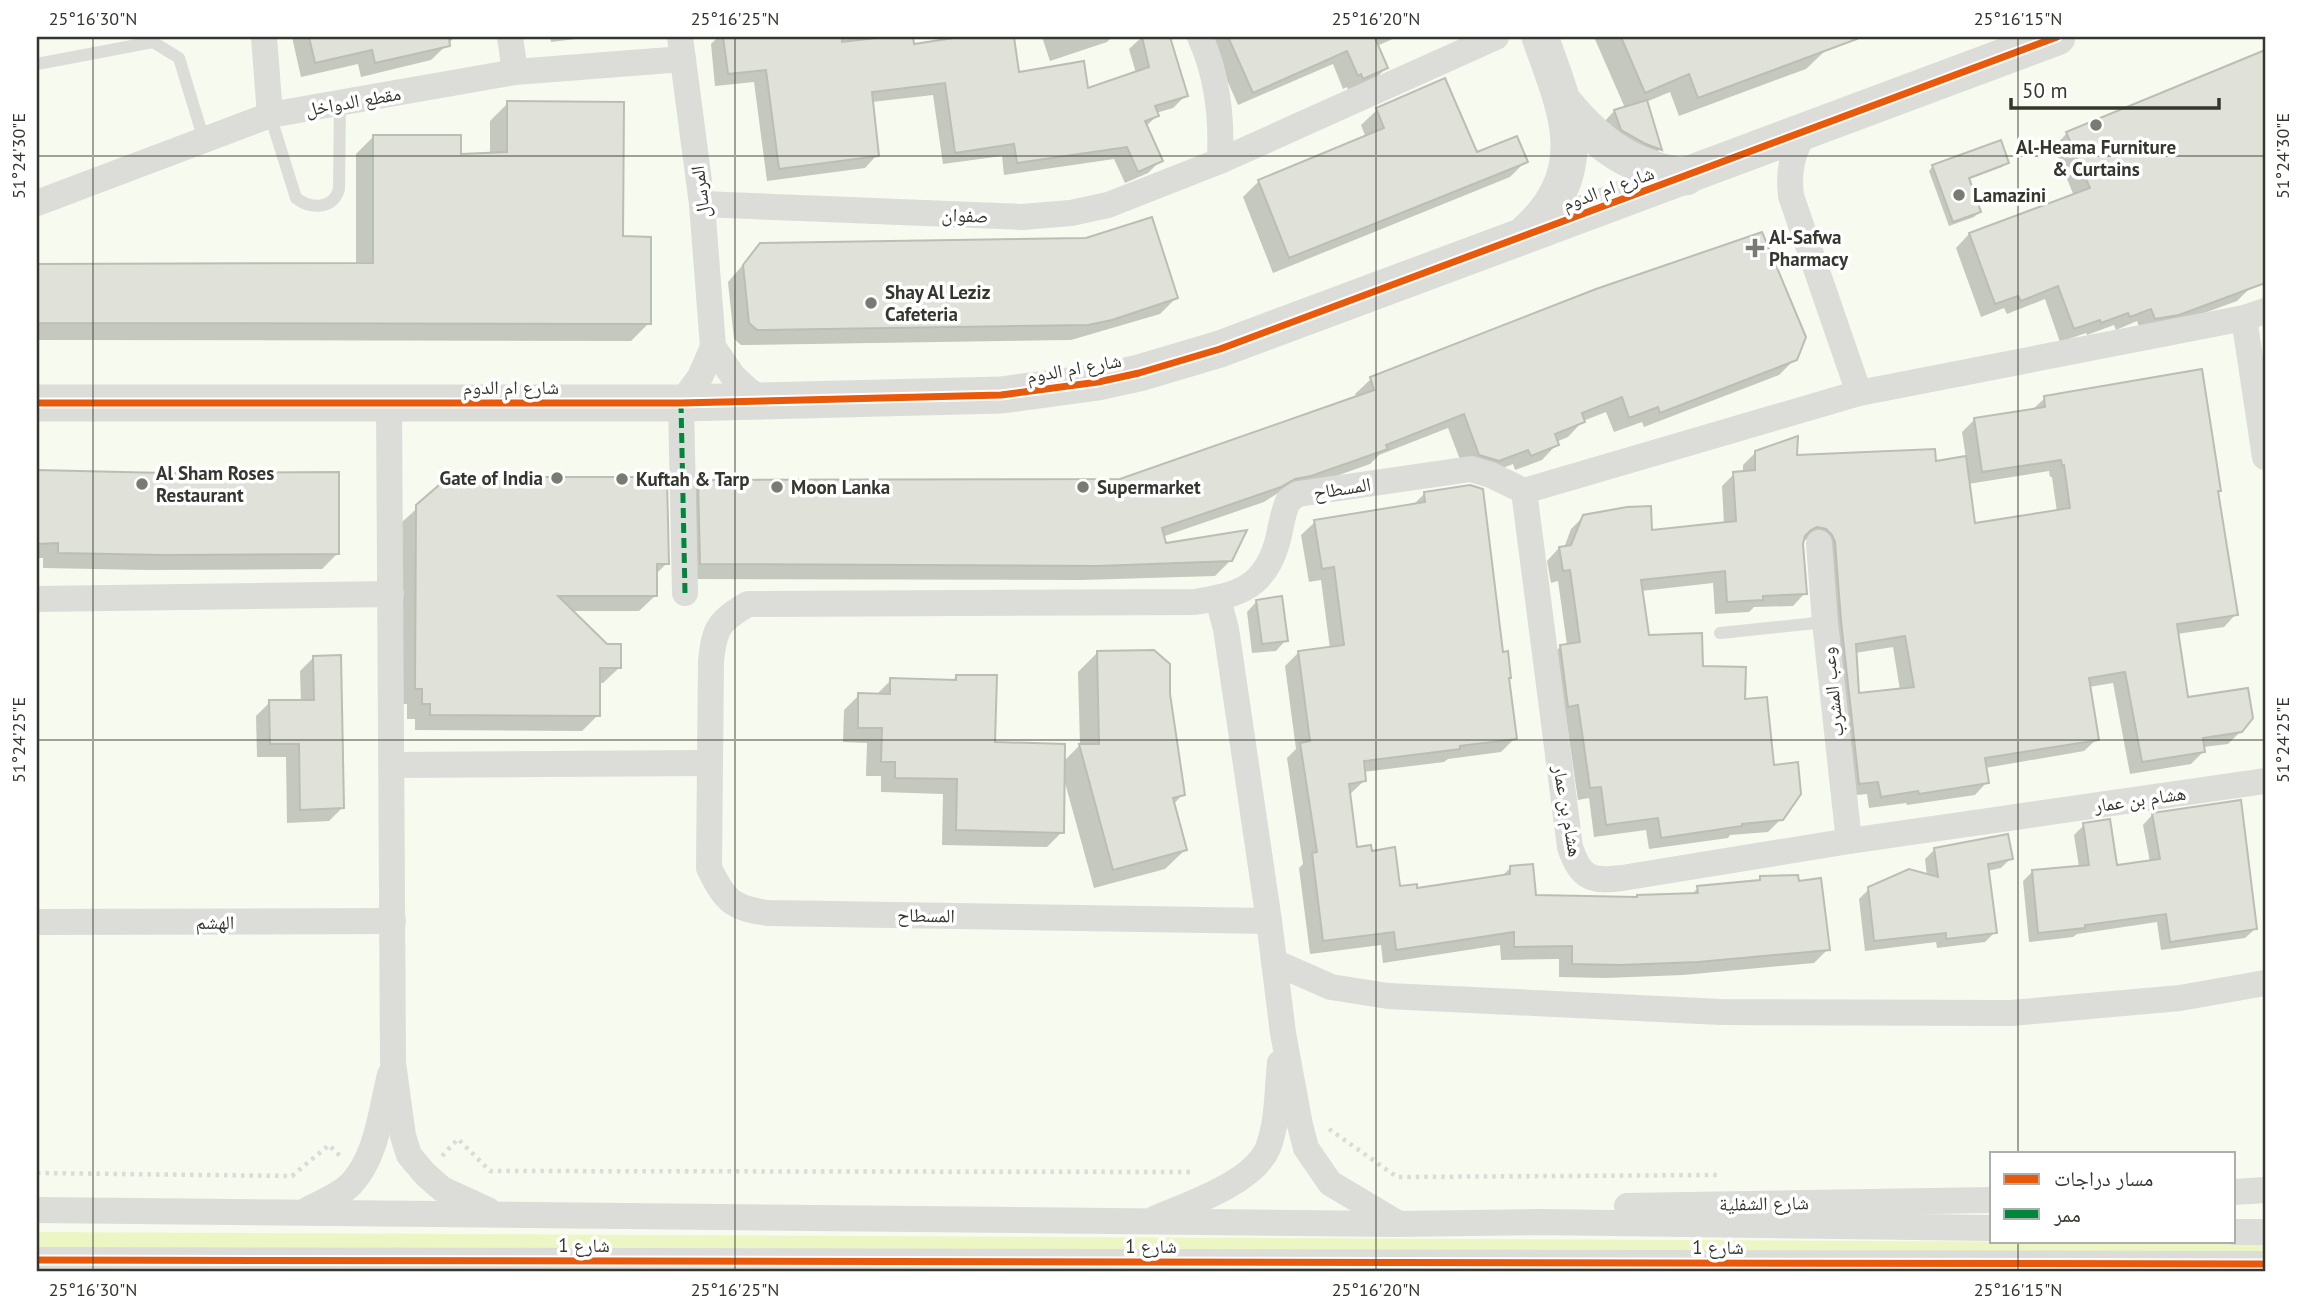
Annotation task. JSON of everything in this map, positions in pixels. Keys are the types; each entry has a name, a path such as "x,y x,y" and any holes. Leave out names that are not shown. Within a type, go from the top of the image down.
{"street":[{"path":"264,37 270,115"},
{"path":"510,37 516,72"},
{"path":"1200,37 1218,96 1220,161"},
{"name":"صفوان","path":"702,204 1023,217 1072,213 1108,205 1220,161 1496,37"},
{"path":"1524,235 1548,210 1564,179 1570,144 1564,104 1540,37"},
{"name":"شارع ام الدوم","path":"37,403 681,403 1001,395 1050,390 1139,373 1220,349 2057,37"},
{"name":"مقطع الدواخل","path":"37,202 270,115 516,72 681,48"},
{"name":"المرسال","path":"681,48 702,204 713,347 700,377 681,403"},
{"path":"1564,104 1584,127 1621,156 1664,173 1686,177"},
{"path":"1806,130 1791,161 1791,196 1858,393"},
{"path":"1524,491 1858,393 2255,314 2265,457"},
{"path":"713,347 733,376 747,390 764,401"},
{"path":"389,402 394,1063 403,1136 409,1155 442,1189 498,1214"},
{"path":"681,403 685,593"},
{"name":"المسطاح","path":"1269,921 782,913 742,909 721,892 709,868 713,637 727,616 748,604 1182,602 1217,598 1239,591 1258,580 1269,565 1288,501 1298,494 1471,469 1491,475 1524,491"},
{"name":"هشام بن عمار","path":"1524,491 1570,847 1575,864 1586,876 1604,880 1622,878 1849,841 2265,781"},
{"name":"وعب المشرب","path":"1819,544 1849,841"},
{"path":"37,599 391,594"},
{"path":"1217,598 1226,629 1283,1034 1306,1148 1330,1183 1397,1224"},
{"path":"393,765 710,763"},
{"name":"الهشم","path":"37,922 394,921"},
{"path":"1274,962 1331,987 1388,996 1721,1012 2011,1013 2180,998 2265,983"},
{"path":"1150,1221 1204,1197 1245,1175 1255,1166 1267,1149 1274,1124 1283,1034"},
{"path":"305,1211 349,1186 359,1173 373,1141 394,1063"},
{"path":"2236,1192 2265,1190"},
{"name":"شارع الشفلية","path":"1538,1222 1567,1211 1596,1206 1990,1200"},
{"name":"شارع 1","path":"37,1210 1990,1228"},
{"path":"2236,1232 2265,1232"},
{"name":"شارع 1","path":"37,1260 2265,1264"}],"lane":[{"path":"37,64 153,42 179,58 204,140"},
{"path":"270,115 296,198 308,205 322,206 331,204 340,189 340,103"},
{"path":"1720,634 1825,622"}],"path":[{"path":"1300,1125 1326,1127 1397,1177 1729,1175"},
{"path":"425,1174 458,1139 490,1171 1196,1171"},
{"path":"37,1173 292,1175 329,1145 359,1173"}],"green space":[{"path":"37,1232 2265,1243 2265,1272 37,1272"}],"building":[{"path":"309,37 449,37 450,46 375,63 372,50 315,63"},
{"path":"723,37 842,37 842,42 913,37 914,44 960,37 1014,37 1019,72 1084,61 1088,88 1149,67 1142,37 1170,37 1188,96 1155,106 1159,116 1145,121 1163,161 1138,172 1127,147 1017,163 1014,144 955,153 945,83 872,92 879,156 779,169 766,70 728,74"},
{"path":"1228,37 1379,37 1375,38 1388,68 1363,79 1361,74 1358,76 1347,51 1253,93"},
{"path":"1621,37 1857,39 1698,98 1689,74 1645,93"},
{"path":"2265,50 2265,283 2179,315 2155,319 2151,309 2130,317 2128,313 2074,329 2058,286 2021,301 2018,296 1995,304 1969,233 2090,188 2066,132"},
{"path":"1445,78 1477,152 1517,136 1528,162 1289,258 1258,180 1384,128 1376,108"},
{"path":"1647,100 1662,150 1621,130 1614,110"},
{"path":"507,101 624,102 623,236 651,237 651,324 37,323 37,264 373,263 373,135 461,135 461,154 507,152"},
{"name":"Lamazini","path":"2001,140 2009,163 1969,178 1981,212 1953,222 1932,165"},
{"path":"1152,217 1178,298 1112,320 1088,325 757,330 749,323 743,265 760,243 1086,238"},
{"path":"1762,232 1806,337 1797,360 1660,413 1658,407 1629,418 1622,397 1582,413 1585,422 1555,434 1559,445 1531,456 1528,450 1499,461 1479,455 1464,414 1386,445 1388,449 1295,479 1281,487 1162,528 1166,543 1247,530 1232,561 1098,566 700,564 698,480 1120,479 1374,390 1370,377 1596,289"},
{"path":"2202,369 2238,615 2177,624 2188,697 2248,688 2253,718 2242,732 2203,738 2205,752 2142,762 2125,672 2089,678 2099,740 1985,758 1989,783 1881,797 1878,782 1859,784 1835,542 1826,529 1817,527 1805,536 1803,544 1807,594 1763,596 1763,600 1727,602 1725,571 1641,580 1649,635 1702,633 1703,666 1746,667 1745,699 1767,697 1774,765 1798,762 1801,794 1783,820 1661,838 1658,818 1606,825 1601,787 1590,788 1578,705 1568,707 1560,645 1580,642 1570,570 1563,571 1559,547 1571,545 1583,515 1627,507 1651,506 1652,530 1736,521 1733,472 1755,470 1755,451 1798,436 1797,455 1935,449 1936,461 1966,456 1975,523 2070,508 2061,460 1982,472 1974,418 2045,407 2044,396","holes":["1905,636 1914,687 1859,693 1856,644"]},
{"path":"37,470 165,473 339,472 339,554 58,553 58,543 37,544"},
{"path":"535,477 657,477 657,480 667,480 669,564 657,564 657,596 558,596 607,644 621,644 621,668 600,668 600,716 430,715 430,704 422,704 422,689 415,689 416,505 446,479 535,480"},
{"path":"1470,485 1483,489 1503,652 1508,651 1517,739 1364,761 1366,781 1349,784 1357,847 1371,845 1372,851 1395,847 1400,886 1417,884 1417,888 1510,874 1510,866 1533,864 1536,895 1637,897 1698,893 1697,886 1760,880 1760,876 1798,875 1799,881 1821,878 1830,950 1698,962 1620,965 1572,964 1572,946 1514,947 1514,932 1396,950 1394,932 1323,941 1312,853 1317,852 1300,743 1310,741 1298,651 1344,645 1334,567 1322,569 1314,520 1425,502 1424,492"},
{"path":"1282,596 1288,641 1262,644 1256,600"},
{"path":"1154,650 1170,664 1170,694 1185,795 1173,798 1187,850 1113,870 1079,744 1099,744 1097,651"},
{"path":"341,655 344,808 300,810 299,744 270,744 269,700 314,700 313,656"},
{"path":"956,675 997,675 995,742 1065,744 1064,833 956,830 957,779 895,778 895,762 881,762 882,728 858,728 858,693 890,694 890,678 956,680"},
{"path":"2241,800 2257,929 2170,942 2166,914 2038,933 2032,870 2089,865 2083,823 2110,819 2117,865 2160,859 2152,813"},
{"path":"2008,834 2013,859 1988,864 1997,933 1946,939 1946,933 1874,941 1868,887 1909,869 1938,877 1934,848"}],"marked path":[{"path":"681,403 685,593"}],"cycle path":[{"path":"37,403 681,403 1001,395 1098,382 1220,349 2057,37"},
{"path":"37,1260 2265,1264"}],"place":[{"name":"Al-Heama Furniture & Curtains","path":"2096,125"},
{"name":"Lamazini","path":"1959,195"},
{"name":"Al-Safwa Pharmacy","path":"1755,248"},
{"name":"Shay Al Leziz Cafeteria","path":"871,303"},
{"name":"Gate of India","path":"557,478"},
{"name":"Kuftah & Tarp","path":"622,479"},
{"name":"Al Sham Roses Restaurant","path":"142,484"},
{"name":"Moon Lanka","path":"777,487"},
{"name":"Supermarket","path":"1083,487"}]}
